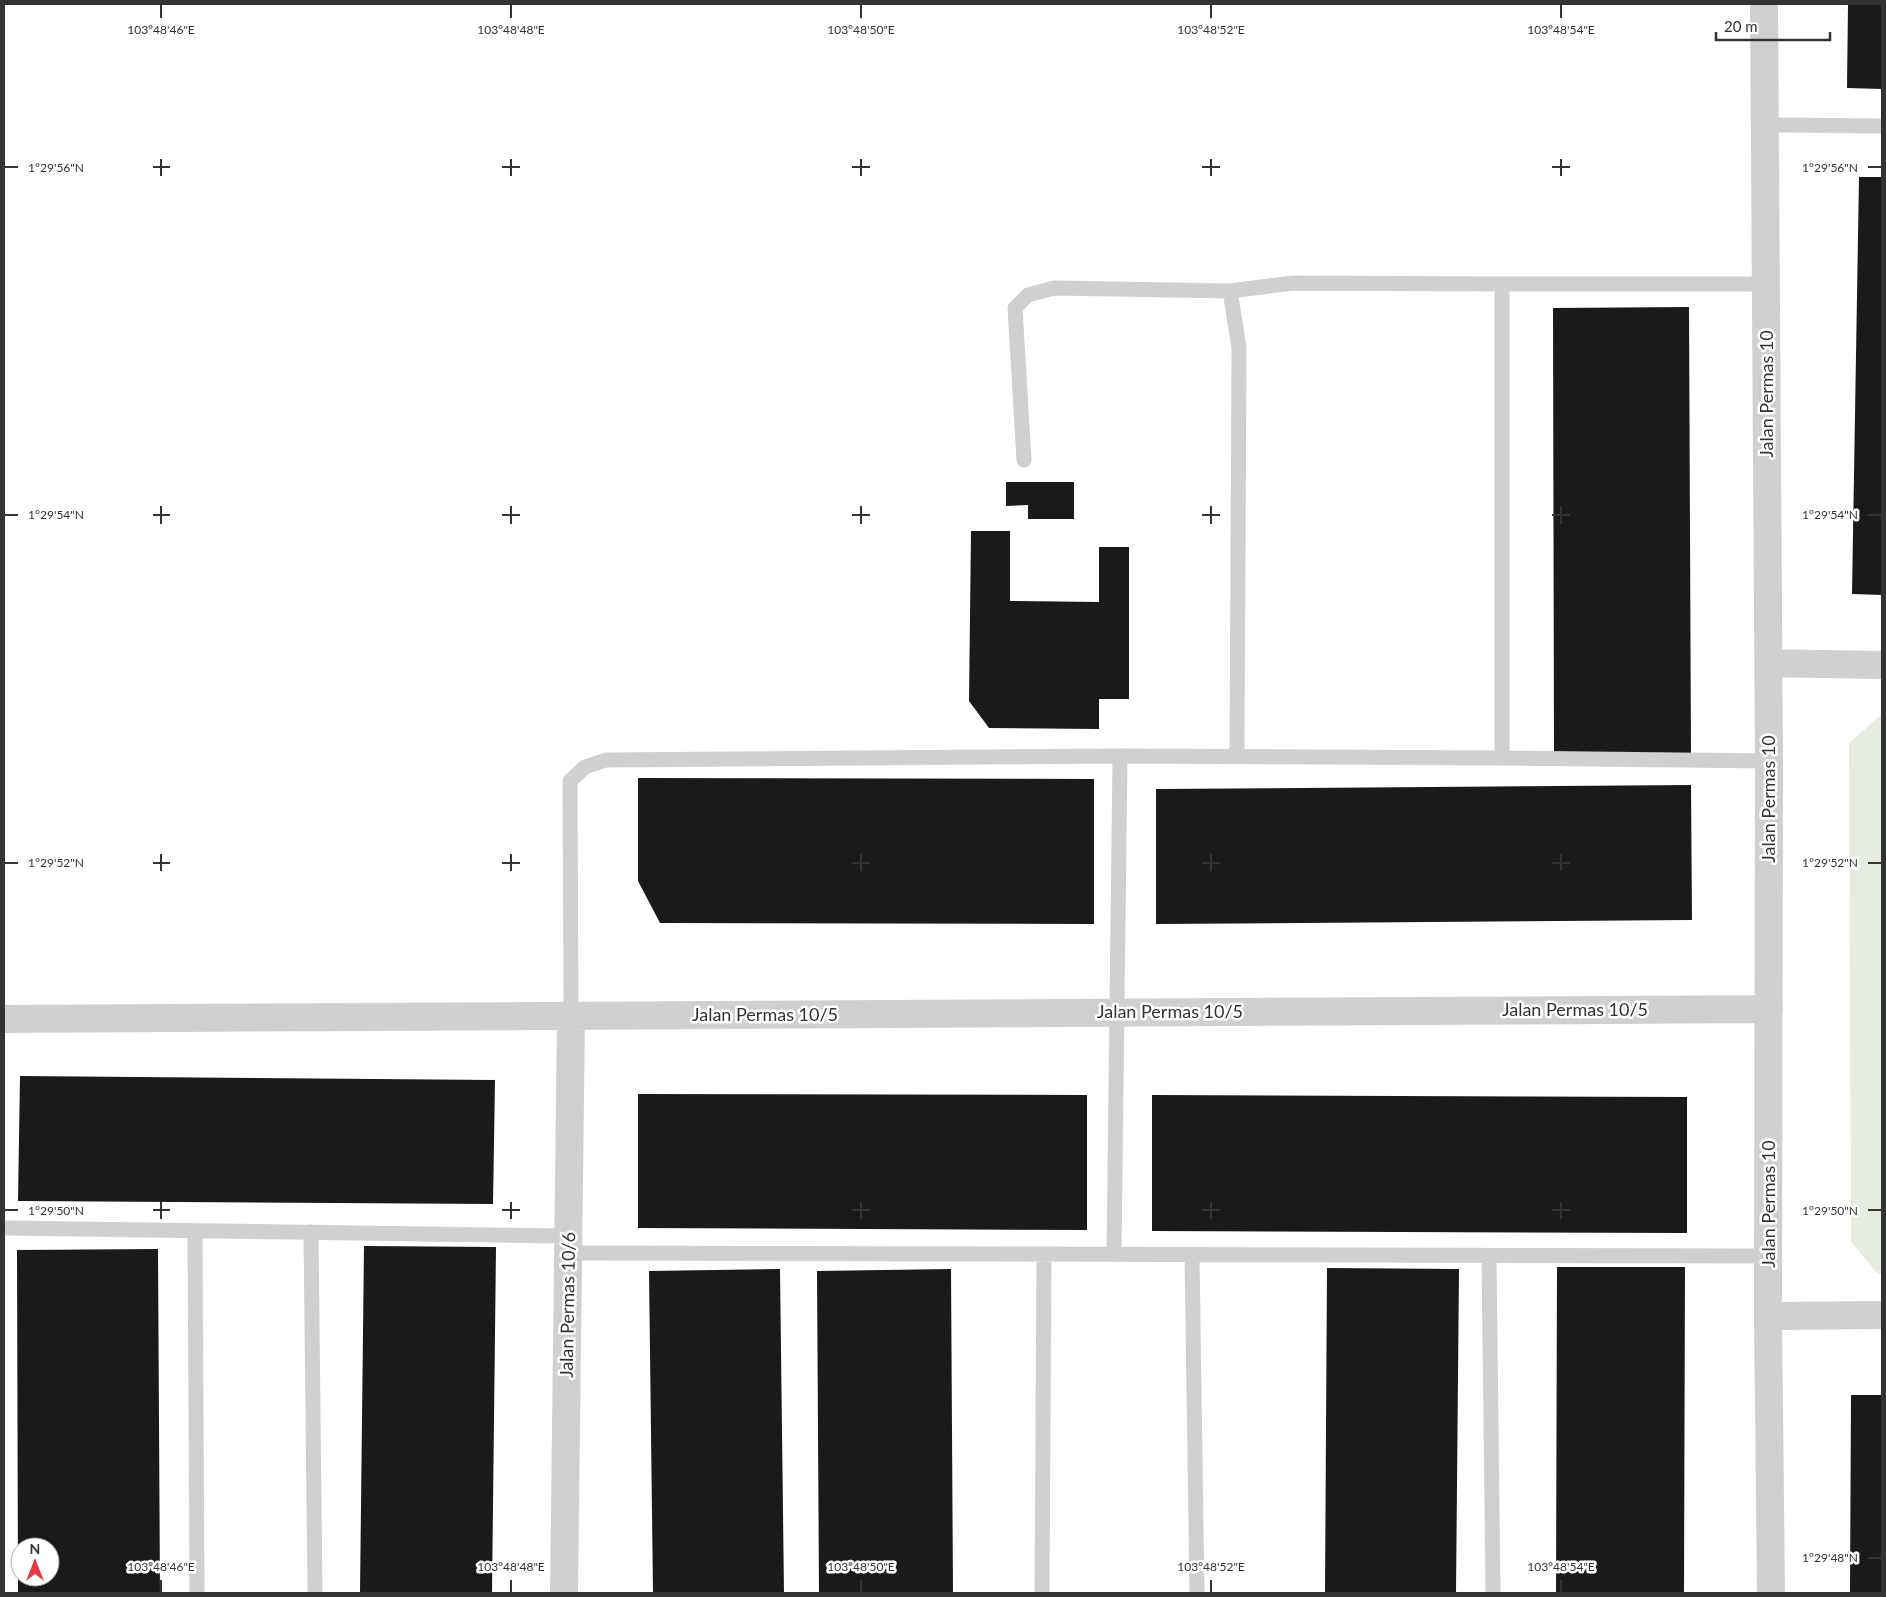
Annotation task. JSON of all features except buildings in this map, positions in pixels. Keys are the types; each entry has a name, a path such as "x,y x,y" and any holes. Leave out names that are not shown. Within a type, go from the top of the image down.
{"street":[{"name":"Jalan Permas 10","path":"1764,4 1769,663 1768,1316 1771,1593"},
{"path":"1769,663 1882,665"},
{"name":"Jalan Permas 10/5","path":"4,1019 1769,1009"},
{"name":"Jalan Permas 10/6","path":"564,1593 571,1016"},
{"path":"1768,1316 1882,1315"}],"lane":[{"path":"1766,125 1882,126"},
{"path":"1024,460 1015,308 1028,295 1054,288 1230,291 1292,283 1766,284"},
{"path":"1502,284 1502,758"},
{"path":"1230,291 1239,347 1237,757"},
{"path":"571,1016 570,781 585,768 606,760 1120,756 1769,761"},
{"path":"1114,1254 1120,756"},
{"path":"4,1228 311,1232 568,1244 1044,1254 1769,1256"},
{"path":"195,1231 197,1593"},
{"path":"311,1232 315,1593"},
{"path":"1042,1593 1044,1254"},
{"path":"1192,1255 1197,1593"},
{"path":"1489,1256 1494,1593"}],"shaded area":[{"path":"1882,714 1882,1274 1878,1274 1851,1242 1849,743"}]}
